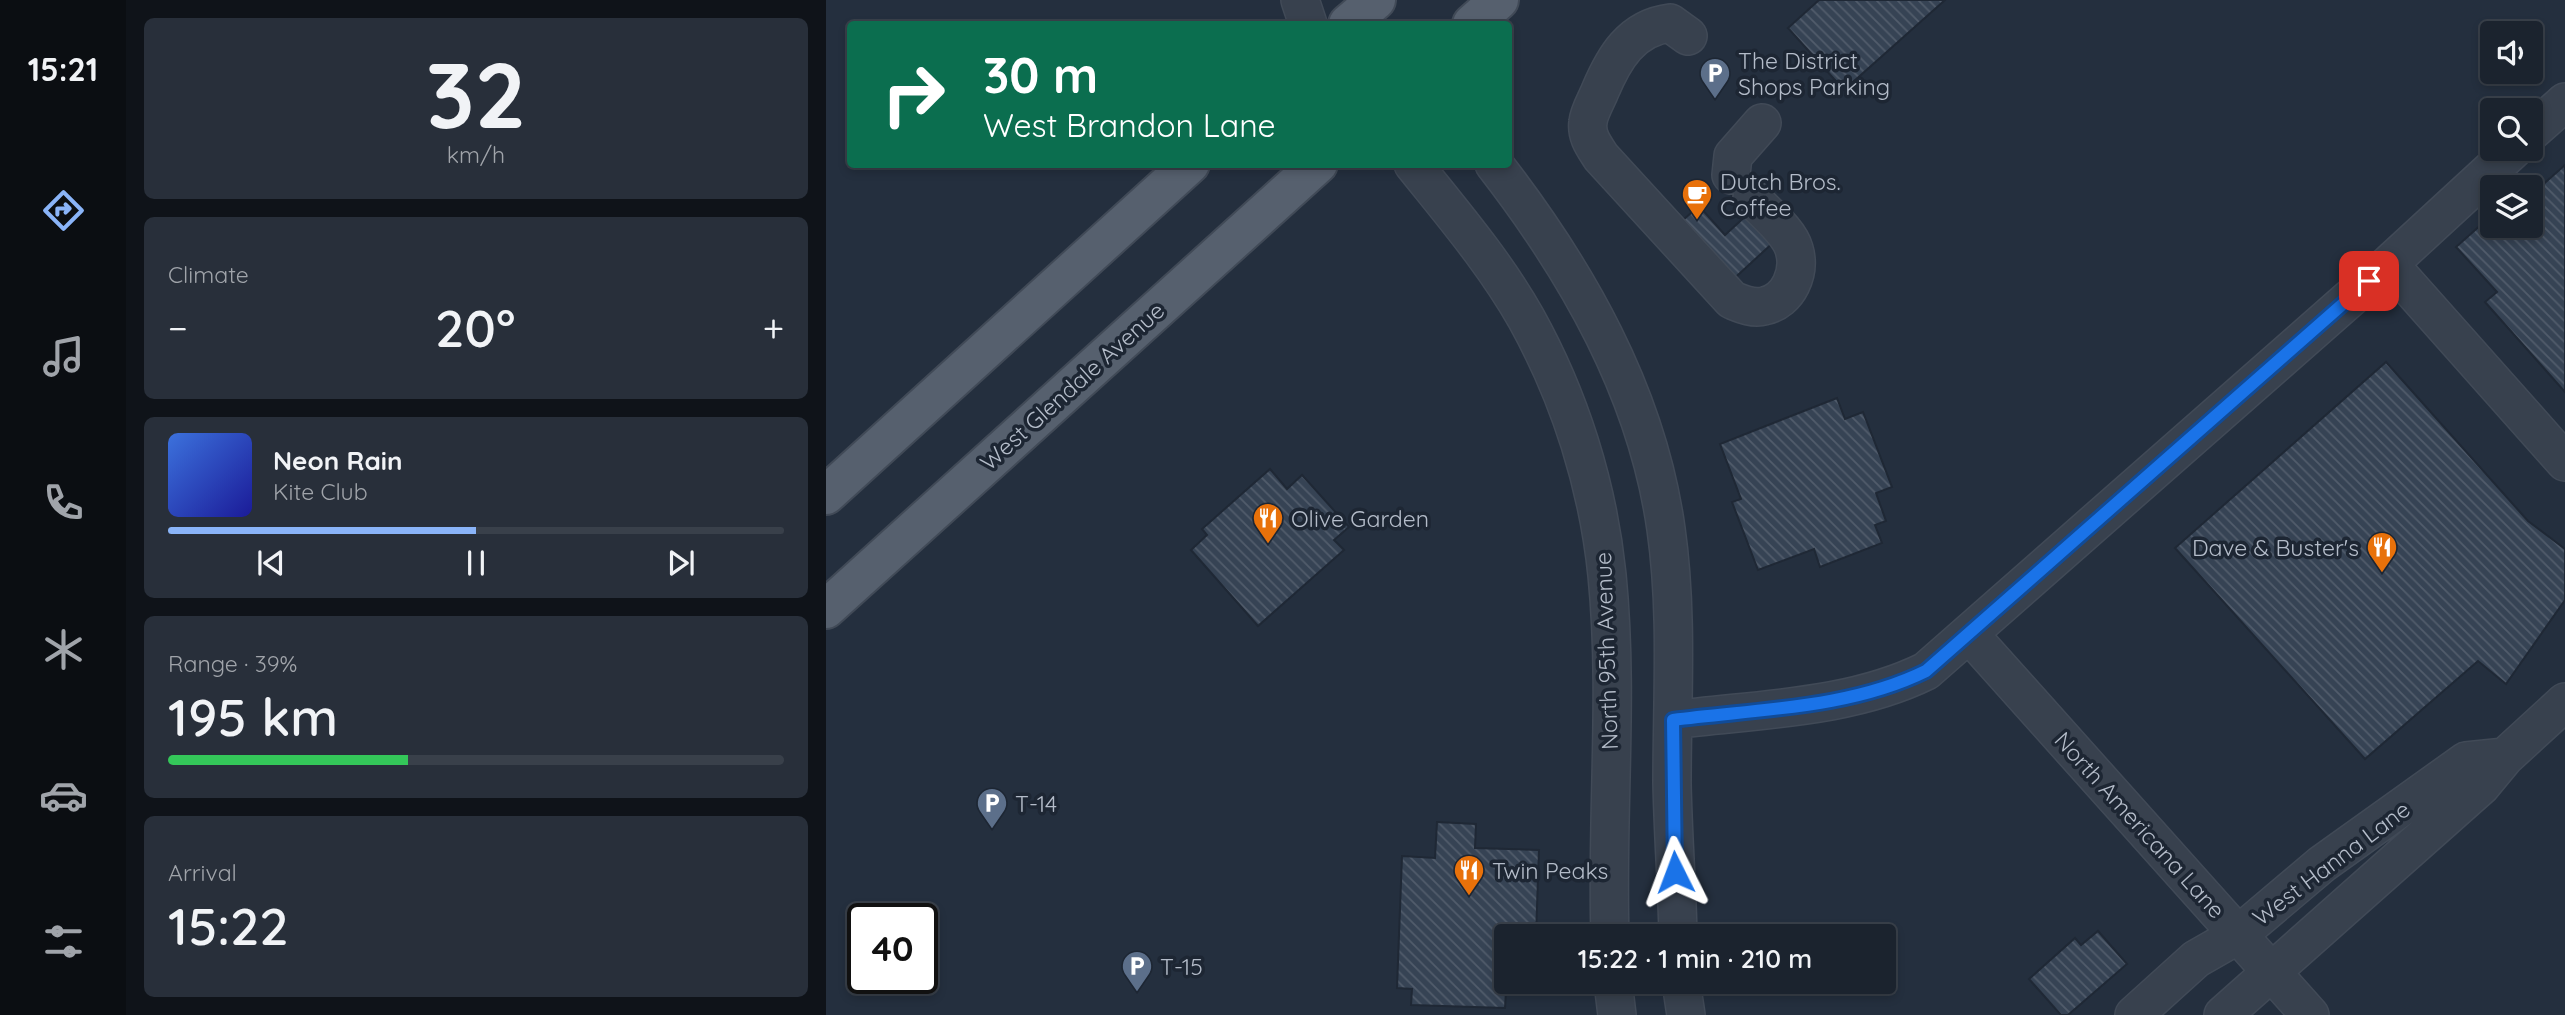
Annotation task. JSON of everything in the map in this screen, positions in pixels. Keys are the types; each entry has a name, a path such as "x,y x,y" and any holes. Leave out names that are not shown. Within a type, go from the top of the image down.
{"main road":[{"path":"1475,21 1499,0"},
{"path":"826,495 1186,168"},
{"name":"West Glendale Avenue","path":"826,609 1314,168"}],"street":[{"path":"1300,0 1307,21"},
{"path":"1688,36 1670,23 1646,29 1619,51 1587,120 1590,138 1601,158 1732,300 1750,307 1763,307 1779,300 1787,292 1796,264 1794,248 1741,186 1729,167 1733,156 1762,123"},
{"path":"2543,121 2565,102"},
{"path":"1673,720 1849,697 1883,689 1926,671 2389,264 2501,161"},
{"name":"North 95th Avenue","path":"1416,168 1493,266 1527,319 1570,412 1587,466 1607,575 1609,613 1610,924"},
{"path":"1497,168 1569,270 1598,323 1644,435 1668,551 1674,655 1678,924"},
{"path":"2389,264 2565,463"},
{"name":"North Americana Lane","path":"1970,635 2310,1015"},
{"name":"West Hanna Lane","path":"2223,1015 2481,786 2505,757 2565,702"},
{"name":"West Hanna Lane","path":"2134,1015 2196,959 2238,935 2322,864 2466,761 2505,757"},
{"path":"1614,994 1617,1015"},
{"path":"1683,994 1686,1015"}],"building":[{"path":"1819,0 1945,0 1844,90 1788,28"},
{"path":"2565,165 2565,392 2485,302 2497,292 2456,247 2480,226 2480,238 2543,238 2543,184"},
{"name":"Dutch Bros. Coffee","path":"1741,166 1762,189 1776,240 1727,285 1675,227 1699,206 1725,235 1748,214 1721,183"},
{"name":"Dave & Buster's","path":"2386,362 2528,521 2565,549 2565,600 2506,684 2478,661 2365,759 2175,548"},
{"path":"1837,398 1845,419 1863,412 1892,487 1876,493 1886,521 1875,525 1882,543 1820,567 1814,549 1758,570 1732,502 1741,499 1720,444"},
{"name":"Olive Garden","path":"1270,469 1287,489 1302,475 1349,527 1334,540 1344,550 1258,626 1191,550 1207,535 1202,529"},
{"name":"Twin Peaks","path":"1437,822 1476,824 1475,848 1539,850 1536,924 1494,924 1494,994 1506,994 1505,1008 1411,1005 1412,989 1397,988 1402,856 1435,858"},
{"path":"2098,931 2127,964 2068,1015 2061,1015 2029,979 2075,938 2081,945"}],"place":[{"name":"The District Shops Parking","path":"1715,100"},
{"name":"Dutch Bros. Coffee","path":"1697,221"},
{"name":"Olive Garden","path":"1268,545"},
{"name":"Dave & Buster's","path":"2382,574"},
{"name":"T-14","path":"992,830"},
{"name":"Twin Peaks","path":"1469,897"},
{"name":"T-15","path":"1137,993"}],"route":[{"path":"1675,872 1673,720 1849,697 1883,689 1926,671 2090,530 2369,281"}]}
